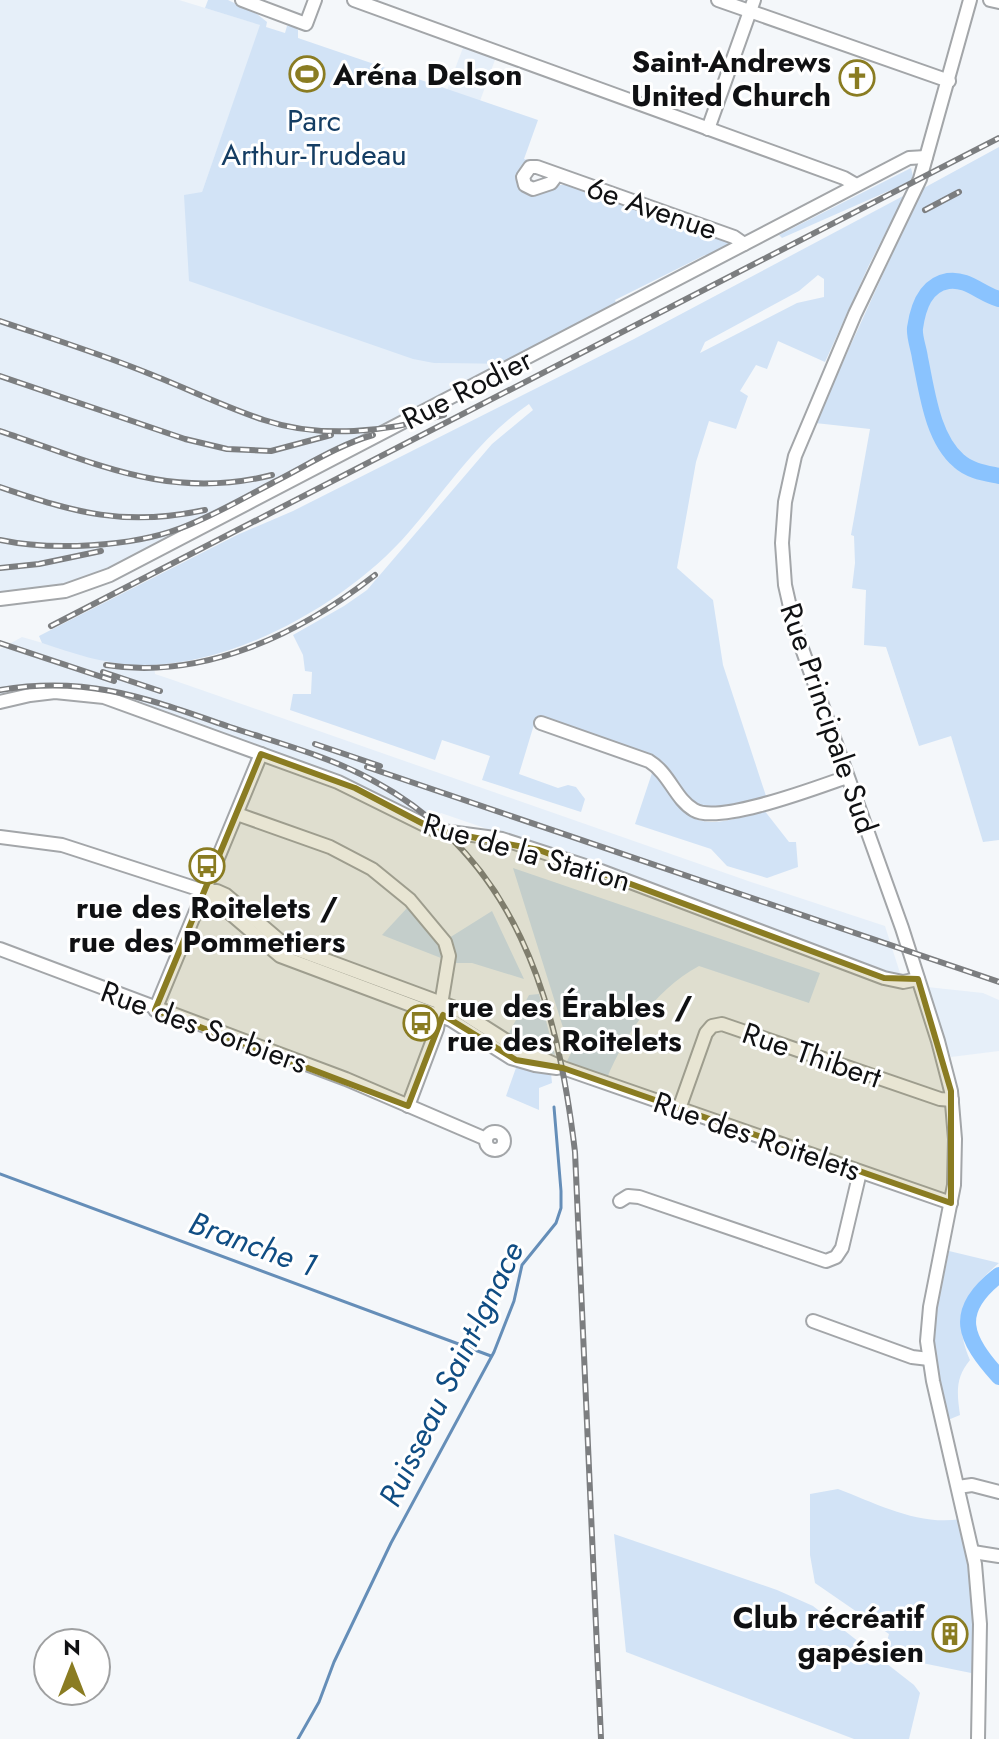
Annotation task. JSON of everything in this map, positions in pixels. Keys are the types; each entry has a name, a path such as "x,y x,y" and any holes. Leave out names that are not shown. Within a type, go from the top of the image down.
{"street":[{"path":"242,0 306,24 315,0"},
{"path":"354,0 844,178 856,185"},
{"path":"718,0 752,6 949,81"},
{"name":"Rue Principale Sud","path":"970,0 917,187 855,314 795,456 785,502 783,557 795,629 902,928 941,1051 952,1100 955,1155 951,1203 930,1307 929,1359 973,1552 980,1624 978,1739"},
{"path":"990,0 999,2"},
{"path":"708,129 752,6"},
{"name":"Rue Rodier","path":"0,599 65,591 110,575 856,185 911,157 926,157"},
{"name":"6e Avenue","path":"557,175 734,237 744,244"},
{"name":"Rue de la Station","path":"0,702 43,693 94,695 355,788 435,830 489,836 539,850 668,895 884,978 903,982 918,979"},
{"path":"541,723 649,761 663,772 686,805 703,814 737,812 847,777"},
{"path":"155,1010 261,754"},
{"path":"237,814 342,852 372,869 410,900 434,927 448,950 437,1029 408,1106"},
{"name":"Rue des Roitelets","path":"0,837 62,845 204,891 217,891 226,895 289,954 440,1009 511,1058 542,1067 563,1068 951,1203"},
{"name":"Rue des Sorbiers","path":"0,949 155,1010 346,1079 486,1139"},
{"name":"Rue Thibert","path":"679,1109 706,1033 712,1026 722,1024 940,1099 952,1100"},
{"path":"620,1201 628,1196 639,1197 826,1261 836,1257 842,1248 860,1172"},
{"path":"813,1321 912,1357 929,1359"},
{"path":"958,1487 972,1485 999,1492"},
{"path":"973,1552 999,1556"}],"highlighted area":[{"path":"261,754 355,788 435,830 539,850 884,978 918,979 951,1091 951,1203 563,1068 516,1060 443,1015 408,1106 155,1010"}],"shaded area":[{"path":"0,0 179,0 261,25 202,192 434,363 503,364 93,577 71,584 0,592"},
{"path":"464,45 496,57 480,101 447,90"},
{"path":"22,637 108,662 154,665 155,674 885,926 901,976 717,908 441,813 428,823 396,802 345,778 106,691 73,687 39,688 0,695 0,649"},
{"path":"927,987 983,993 999,1000 999,1051 951,1057"}],"green space":[{"name":"Parc Arthur-Trudeau","path":"208,0 228,0 257,14 267,22 266,27 285,33 287,26 292,25 298,30 298,38 538,120 524,159 534,162 521,185 567,185 729,240 730,244 711,256 705,255 615,300 617,305 503,364 434,363 413,359 189,281 184,195 202,192 260,25 205,8"},
{"path":"999,147 999,840 983,842 951,736 919,746 886,647 864,645 866,590 852,588 855,563 854,536 851,535 870,429 815,423 922,189"},
{"path":"911,168 913,176 909,182 782,238 779,235"},
{"path":"905,195 825,362 778,341 767,369 756,365 740,391 748,396 736,429 709,421 696,462 677,568 713,600 723,665 766,796 720,811 698,808 685,797 670,773 647,754 536,718 519,774 558,788 568,785 576,787 585,799 581,812 482,780 490,756 442,740 435,760 290,710 293,694 311,694 312,672 305,671 303,655 293,635 367,590 492,444 533,410 529,404 479,448 384,558 321,606 286,626 211,656 173,663 112,663 42,643 39,636 634,339","holes":["818,275 824,279 824,297 797,303 700,353 705,342 799,291"]},
{"path":"653,770 680,807 698,820 720,822 764,810 789,842 796,842 798,867 767,878 727,866 711,849 635,824"},
{"path":"513,868 820,973 809,1003 699,966 669,987 644,1014 623,1045 607,1078 566,1063 571,1053"},
{"path":"408,907 440,947 441,958 382,935"},
{"path":"492,911 524,979 472,963 454,963 455,949 449,938"},
{"path":"539,994 555,1055 508,1035 529,995"},
{"path":"517,1065 551,1073 552,1083 539,1088 539,1110 506,1096"},
{"path":"949,1251 999,1263 978,1284 965,1306 962,1331 970,1360 958,1386 960,1415 948,1420 936,1367 933,1327"},
{"path":"838,1489 914,1517 961,1519 973,1585 976,1674 883,1655 889,1634 815,1583 810,1555 810,1494"},
{"path":"614,1534 777,1590 813,1606 914,1685 920,1693 909,1739 854,1739 626,1652"}],"waterway":[{"path":"999,299 961,282 940,283 924,298 915,332 928,399 942,440 963,464 999,476"},
{"name":"Ruisseau Saint-Ignace","path":"298,1739 319,1702 334,1662 391,1543 494,1352 514,1301 522,1265 556,1223 561,1208 561,1191 554,1107"},
{"name":"Branche 1","path":"0,1174 491,1356"},
{"path":"999,1275 974,1301 968,1326 978,1350 999,1377"}],"railway":[{"path":"51,626 999,138"},
{"path":"925,210 959,192"},
{"path":"0,321 286,426 354,431 400,426 444,415"},
{"path":"0,376 185,439 227,449 271,451 331,435"},
{"path":"0,431 101,466 166,481 200,484 272,475"},
{"path":"0,540 67,546 115,543 161,534 205,518 335,450 373,435"},
{"path":"0,487 101,515 149,517 205,510"},
{"path":"0,568 39,564 101,551"},
{"path":"106,665 143,668 179,666 249,648 315,616 375,575"},
{"path":"0,643 114,681"},
{"path":"103,672 160,691"},
{"path":"0,690 62,686 118,692 172,707 338,764 372,780 421,812 462,849 495,891 521,938 541,988 556,1041 575,1152 601,1739"},
{"path":"315,744 380,766"},
{"path":"367,767 999,982"}],"place":[{"name":"Aréna Delson","path":"307,74"},
{"name":"Saint-Andrews United Church","path":"857,78"},
{"name":"rue des Roitelets / rue des Pommetiers","path":"207,866"},
{"name":"rue des Érables / rue des Roitelets","path":"421,1023"},
{"name":"Club récréatif gapésien","path":"950,1634"}]}
